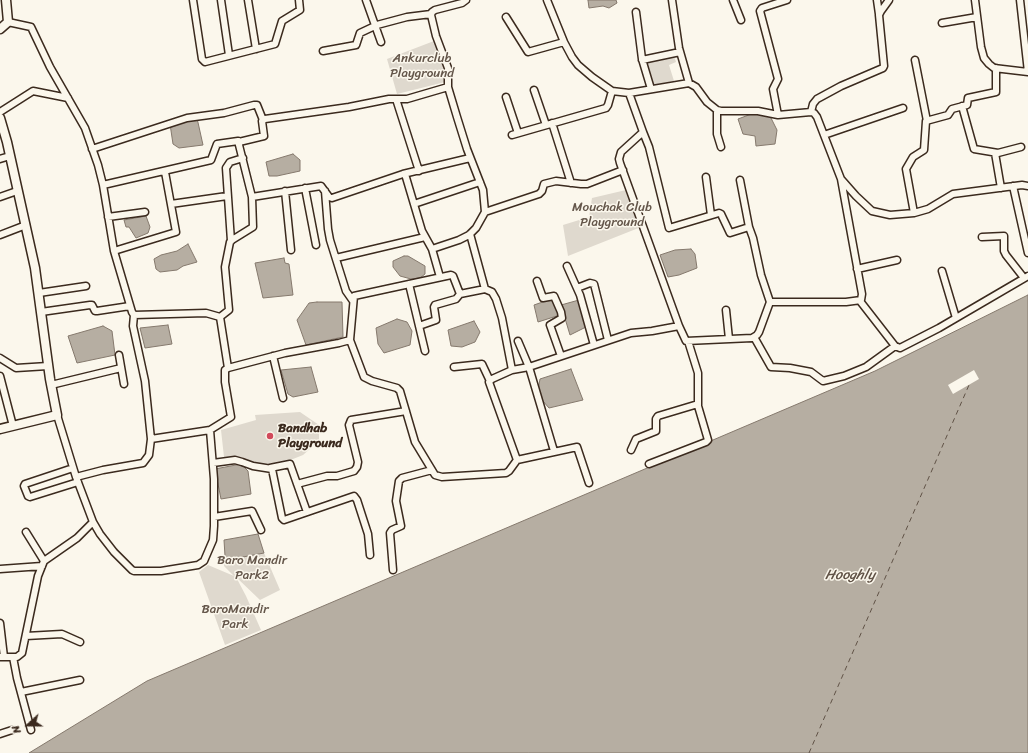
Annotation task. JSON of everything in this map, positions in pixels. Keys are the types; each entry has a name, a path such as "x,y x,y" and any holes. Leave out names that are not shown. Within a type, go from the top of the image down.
{"street":[{"path":"6,0 8,22"},
{"path":"193,0 202,59 204,62 276,43 282,21 299,12 299,0"},
{"path":"221,0 229,55"},
{"path":"248,0 256,49"},
{"path":"366,0 381,42"},
{"path":"323,51 354,46 357,43 360,33 375,26 407,17 431,14 435,10 462,3 466,0"},
{"path":"547,0 564,42 572,57 578,65 592,77 612,91 629,93 689,83 696,87 707,102 717,110 758,111 778,114 811,112 817,117 841,179 862,296 860,300"},
{"path":"672,0 680,52 689,83"},
{"path":"733,0 741,20"},
{"path":"778,114 774,89 778,79 760,11 762,8 787,0"},
{"path":"811,112 813,104 817,99 841,86 883,68 877,0"},
{"path":"879,15 889,0"},
{"path":"975,0 983,53 989,64 996,68 1028,72 1020,0"},
{"path":"636,12 642,60 651,89"},
{"path":"431,14 436,36 448,68 448,87 470,158 480,182 485,212 476,228 470,234 459,240 432,249"},
{"path":"506,17 528,52 564,42"},
{"path":"942,23 977,17"},
{"path":"0,29 8,22"},
{"path":"8,22 32,27 50,67 85,128 103,185 114,251 134,315 133,326 145,381 151,439 148,455 142,463 103,470 30,497 28,496 24,486 25,484 73,468"},
{"path":"642,60 680,52"},
{"path":"914,213 906,168 913,157 924,150 927,121 915,60"},
{"path":"927,121 948,115 952,109 967,105 968,98 997,91 996,68"},
{"path":"263,120 349,107 389,99 407,98 448,87"},
{"path":"534,90 549,124 571,183"},
{"path":"0,112 33,91 68,98"},
{"path":"506,97 515,134 606,108 612,91"},
{"path":"629,93 649,147 669,228 719,213 721,214 730,233 749,227"},
{"path":"396,99 418,171"},
{"path":"92,149 187,118 224,113 254,105 257,105 263,120 264,136 239,142 217,144 211,160 165,172 103,185"},
{"path":"962,106 973,149 995,152 1021,147"},
{"path":"824,135 903,108"},
{"path":"717,110 717,135 722,147"},
{"path":"0,118 26,225 39,293 48,366 57,415 77,480 93,522 100,534 132,570 161,571 198,565 204,561 214,540 214,479 210,430"},
{"path":"643,132 621,152 619,159 679,326 684,339 688,341 698,376 698,404 708,441 649,464"},
{"path":"231,241 253,227 252,197 239,142"},
{"path":"995,152 1001,188"},
{"path":"0,159 10,156"},
{"path":"220,317 229,310 226,267 231,241 226,168 230,162 243,158"},
{"path":"252,197 321,186 329,197 332,198 405,174 470,158"},
{"path":"485,212 539,194 542,191 544,184 556,180 587,184 623,170"},
{"path":"114,251 176,232 165,172"},
{"path":"405,174 425,237 432,249 440,277"},
{"path":"706,177 711,215"},
{"path":"841,179 872,211 890,215 914,213 928,209 953,194 1022,185 1028,186"},
{"path":"740,180 749,227 754,238 761,275 767,298 770,302"},
{"path":"414,204 480,182"},
{"path":"1013,186 1028,253"},
{"path":"305,188 316,245"},
{"path":"0,197 17,191"},
{"path":"285,191 292,250"},
{"path":"325,191 328,229 347,293 353,301"},
{"path":"171,204 227,196"},
{"path":"108,217 145,212"},
{"path":"0,235 26,225"},
{"path":"470,234 485,289"},
{"path":"860,300 896,346 903,348 1026,277 1006,256 1003,235 982,237"},
{"path":"336,258 425,237"},
{"path":"857,269 897,260"},
{"path":"567,266 577,288 594,344"},
{"path":"942,272 956,318"},
{"path":"460,294 452,275 354,296 350,340 364,377 372,381 398,388 417,448 435,475 442,477 506,473 517,460 577,447 589,483"},
{"path":"537,281 543,298 554,296 561,312 562,318 550,325 561,356"},
{"path":"577,288 590,283 594,284 608,340"},
{"path":"409,284 425,351"},
{"path":"39,293 86,286"},
{"path":"419,326 436,320 435,305 456,299 460,294 485,289 492,292 496,299 502,318 512,370"},
{"path":"770,302 846,302 860,300"},
{"path":"688,341 754,337 760,332 770,302"},
{"path":"41,312 90,304 95,311 130,306"},
{"path":"726,310 729,339"},
{"path":"134,315 206,313 220,317"},
{"path":"220,317 228,368"},
{"path":"490,381 512,370 529,367 594,344 634,332 652,331 679,326"},
{"path":"754,337 771,367 790,368 811,372 823,382 844,376 866,367 896,346"},
{"path":"151,439 210,430 231,417 224,382 225,370 228,368 273,356 350,340"},
{"path":"518,341 529,367 554,451"},
{"path":"119,355 124,384"},
{"path":"273,356 283,398"},
{"path":"0,358 16,368 48,366"},
{"path":"454,367 482,364 490,381 517,460"},
{"path":"51,385 121,368"},
{"path":"0,376 12,426"},
{"path":"631,450 636,439 656,431 656,419 658,416 698,404"},
{"path":"297,484 354,471 358,462 349,425 351,420 406,411"},
{"path":"0,429 57,415"},
{"path":"212,463 235,460 255,466 270,468 290,464 307,512"},
{"path":"270,468 272,470 283,520 354,496 357,500 368,534 370,555"},
{"path":"393,570 390,532 401,526 396,502 399,481 402,478 432,470"},
{"path":"214,517 252,511 261,530"},
{"path":"0,623 2,657 18,657 22,653 38,576 43,564 77,538 93,522"},
{"path":"26,532 43,564"},
{"path":"0,569 43,564"},
{"path":"26,636 62,634 80,642"},
{"path":"13,657 31,730"},
{"path":"21,692 80,680"},
{"path":"0,734 12,730"}],"green space":[{"name":"Ankurclub Playground","path":"434,41 443,60 445,82 397,94 387,59"},
{"path":"673,53 676,62 669,65 674,81 652,85 643,61"},
{"name":"Mouchak Club Playground","path":"626,190 641,227 568,256 563,225 589,217 592,198"},
{"name":"Bandhab Playground","path":"300,412 319,425 319,441 303,455 283,463 256,464 224,457 221,430 256,420 255,415"},
{"name":"BaroMandir Park","path":"262,548 280,590 260,600 236,577 261,630 225,645 199,572 208,565 234,576 224,566 224,557"}],"water":[{"path":"588,0 616,0 617,3 609,8 603,6 589,8"},
{"path":"754,113 769,114 777,130 775,144 756,146 755,136 743,134 738,119"},
{"path":"197,118 203,145 179,148 173,144 170,124"},
{"path":"293,154 300,160 300,171 277,176 269,176 266,162"},
{"path":"146,216 150,227 148,233 136,238 129,227 126,227 124,220"},
{"path":"188,244 197,262 183,266 177,270 160,272 156,269 154,259 161,255 177,251"},
{"path":"691,249 695,254 697,268 679,275 668,277 660,255 675,250"},
{"path":"404,256 408,256 425,266 425,274 420,278 411,279 400,276 393,267 393,261"},
{"path":"284,258 285,263 289,264 293,295 263,298 255,263"},
{"name":"Hooghly","path":"1028,295 1028,753 29,753 147,681 875,371"},
{"path":"554,298 560,315 538,322 534,305"},
{"path":"579,300 586,327 570,335 561,305"},
{"path":"342,302 343,337 306,345 297,320 309,303"},
{"path":"397,319 407,322 412,331 410,345 384,353 378,344 376,328"},
{"path":"474,321 480,332 475,342 462,347 451,346 448,330"},
{"path":"168,325 172,344 145,348 140,328"},
{"path":"103,326 112,331 115,355 77,363 68,336"},
{"path":"311,367 318,392 293,397 288,394 281,370"},
{"path":"571,369 583,400 549,408 542,400 538,390 540,379"},
{"path":"241,464 248,471 251,494 221,499 215,469"},
{"path":"258,534 264,553 227,560 225,556 224,540"}],"pier":[{"path":"974,370 979,379 953,394 948,385"}],"ferry route":[{"path":"809,753 969,385"}],"place":[{"name":"Bandhab Playground","path":"270,436"}],"park label":[{"name":"Baro Mandir Park2","path":"252,568"}]}
